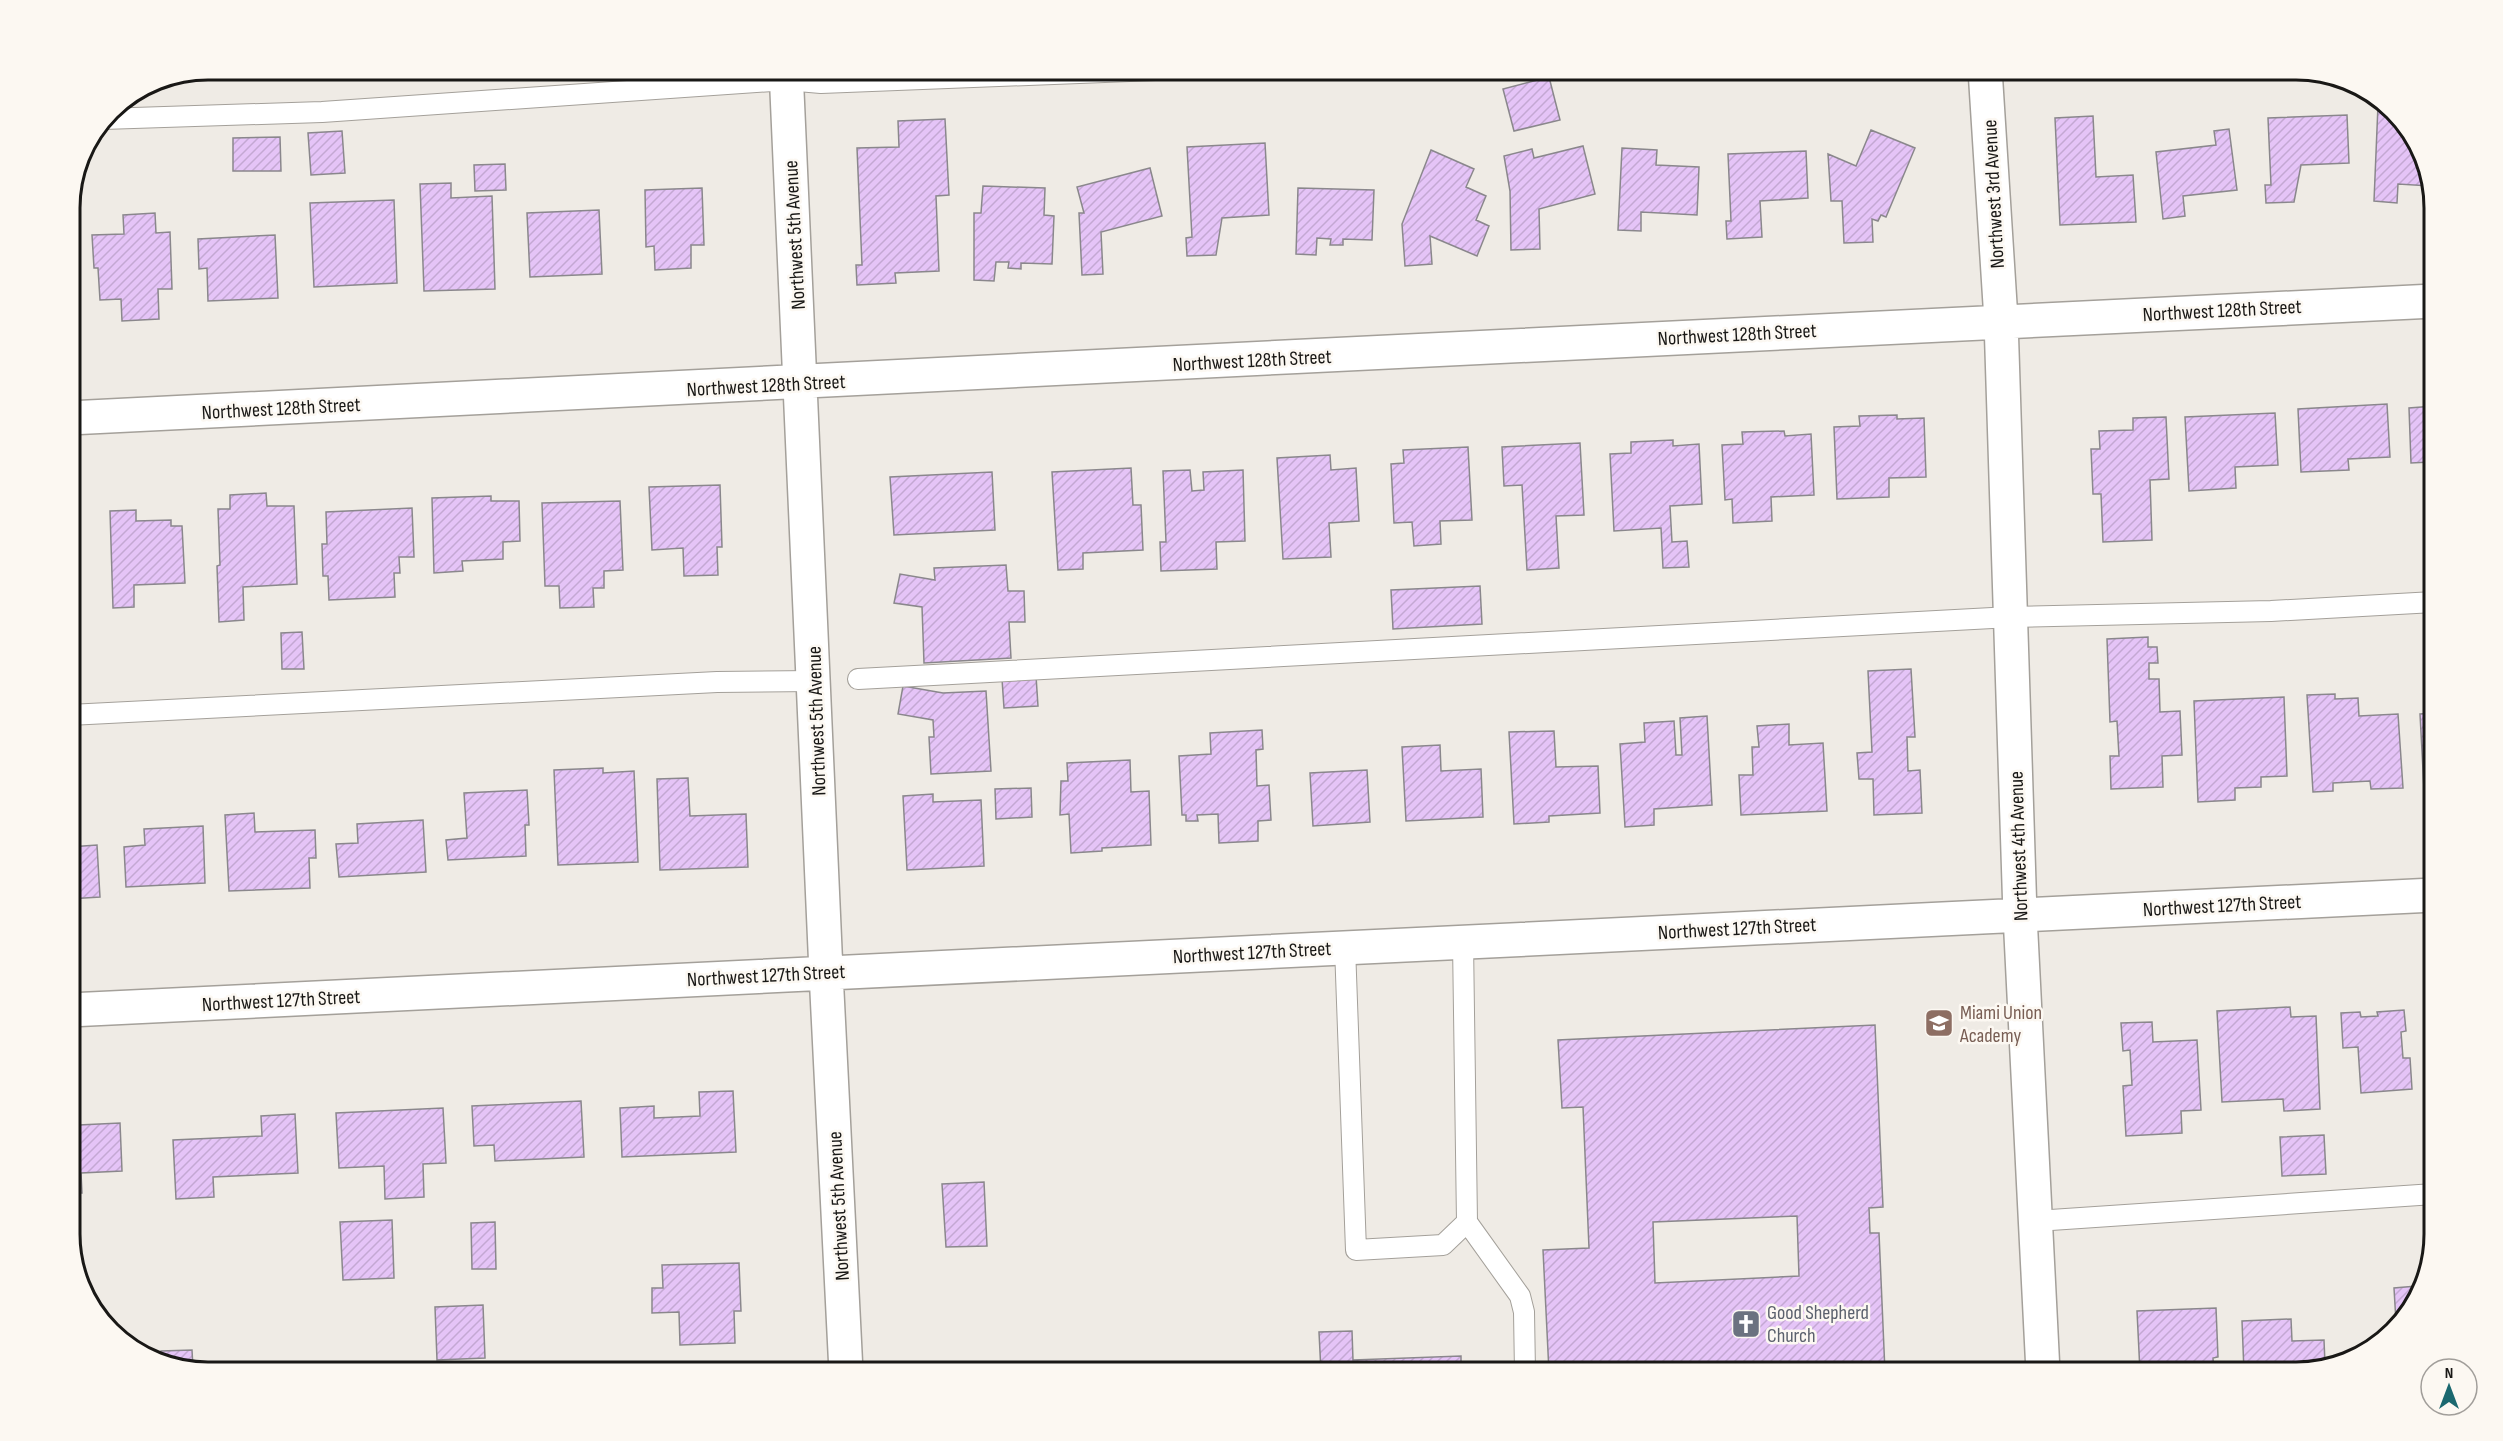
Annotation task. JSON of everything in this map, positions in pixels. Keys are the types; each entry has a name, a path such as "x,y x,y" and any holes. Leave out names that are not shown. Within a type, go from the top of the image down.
{"street":[{"name":"Northwest 5th Avenue","path":"786,80 846,1362"},
{"name":"Northwest 3rd Avenue","path":"1987,80 2001,320"},
{"name":"Northwest 128th Street","path":"80,417 802,383 2001,320 2423,301"},
{"name":"Northwest 4th Avenue","path":"2001,320 2020,915 2043,1362"},
{"name":"Northwest 127th Street","path":"80,1009 2424,895"}],"lane":[{"path":"115,119 322,112 723,80"},
{"path":"808,80 821,83 898,80"},
{"path":"858,679 2011,617 2271,611 2423,603"},
{"path":"80,713 693,684 814,681"},
{"path":"1463,942 1467,1222 1520,1296 1524,1312 1526,1362"},
{"path":"1345,947 1356,1250 1443,1245 1467,1222"},
{"path":"2036,1221 2424,1195"}],"building":[{"path":"1538,80 1550,80 1560,120 1514,131 1503,89"},
{"path":"2378,110 2397,130 2406,144 2414,159 2421,185 2398,184 2397,203 2374,201"},
{"path":"2347,115 2349,163 2301,165 2294,202 2266,203 2265,185 2271,185 2268,118"},
{"path":"2093,116 2096,177 2133,175 2136,222 2060,225 2055,118"},
{"path":"945,119 949,195 936,196 939,271 895,273 896,283 857,285 856,265 862,265 857,148 899,147 898,121"},
{"path":"2229,129 2237,190 2183,196 2185,216 2163,219 2156,152 2216,145 2214,131"},
{"path":"1871,130 1915,148 1886,217 1881,215 1878,221 1872,219 1873,242 1844,243 1842,201 1831,201 1828,154 1856,166"},
{"path":"342,131 345,173 311,175 308,133"},
{"path":"280,137 281,171 233,171 233,138"},
{"path":"1265,143 1269,215 1222,218 1216,255 1187,256 1186,238 1192,237 1187,147"},
{"path":"1583,146 1595,194 1539,209 1540,249 1511,250 1510,191 1504,156 1532,149 1534,158"},
{"path":"1622,148 1657,150 1656,165 1699,167 1697,215 1641,212 1641,231 1618,230"},
{"path":"1431,150 1474,169 1466,187 1486,196 1476,220 1489,226 1477,256 1430,236 1432,264 1405,266 1402,224"},
{"path":"1806,151 1808,198 1760,201 1762,237 1727,239 1726,221 1731,221 1728,154"},
{"path":"505,164 506,190 475,191 474,165"},
{"path":"1150,168 1162,216 1101,232 1103,274 1082,275 1079,213 1084,213 1077,187"},
{"path":"451,183 451,198 492,196 495,289 424,291 420,184"},
{"path":"983,186 1045,188 1044,215 1054,216 1052,264 1021,263 1021,269 1008,268 1009,262 996,262 994,281 974,280 974,213 981,213"},
{"path":"702,188 704,245 691,245 691,268 655,270 654,246 646,247 645,190"},
{"path":"1298,188 1374,190 1372,240 1343,239 1343,245 1330,245 1331,239 1317,238 1316,255 1296,254"},
{"path":"394,200 397,283 314,287 310,203"},
{"path":"599,210 602,274 530,277 527,213"},
{"path":"155,213 156,233 170,232 172,289 158,289 159,319 122,321 121,299 100,300 98,268 94,268 92,235 124,234 123,215"},
{"path":"275,235 278,298 208,301 207,268 199,269 198,239"},
{"path":"2387,404 2390,457 2348,459 2349,470 2301,472 2298,409"},
{"path":"2423,407 2423,462 2411,463 2409,408"},
{"path":"2275,413 2278,465 2235,467 2236,488 2189,491 2185,417"},
{"path":"1897,415 1897,419 1924,418 1926,477 1889,478 1889,497 1837,499 1834,427 1860,426 1859,416"},
{"path":"2166,417 2169,479 2150,480 2152,540 2103,542 2101,494 2093,494 2091,449 2100,449 2099,431 2133,430 2133,418"},
{"path":"1784,431 1785,436 1811,434 1814,495 1771,497 1772,521 1733,523 1732,499 1725,500 1722,445 1743,444 1742,432"},
{"path":"1673,440 1673,446 1699,444 1702,504 1670,506 1672,542 1687,541 1689,567 1663,568 1661,528 1614,531 1610,454 1631,453 1631,442"},
{"path":"1580,443 1584,515 1556,516 1559,568 1527,570 1522,485 1504,486 1502,447"},
{"path":"1468,447 1472,520 1440,521 1441,544 1414,546 1412,522 1394,523 1391,464 1404,463 1403,450"},
{"path":"1330,455 1331,470 1356,468 1359,521 1329,523 1331,557 1283,559 1277,458"},
{"path":"1131,468 1133,505 1141,505 1143,550 1083,553 1083,569 1058,570 1052,472"},
{"path":"1190,470 1192,491 1204,490 1203,472 1243,470 1245,541 1216,542 1217,569 1161,571 1160,542 1166,542 1163,471"},
{"path":"992,472 995,530 894,535 890,477"},
{"path":"720,485 722,547 717,547 718,575 684,576 683,548 652,550 649,487"},
{"path":"266,493 267,506 294,506 297,584 243,587 244,620 219,622 218,509 230,509 230,495"},
{"path":"491,496 491,501 519,501 520,541 503,542 503,559 462,561 463,571 434,573 432,498"},
{"path":"620,501 623,570 604,571 604,588 593,588 594,607 560,608 559,586 545,586 542,503"},
{"path":"412,508 414,557 399,557 400,573 394,573 395,597 329,600 328,576 323,576 322,544 327,544 326,512"},
{"path":"136,510 136,521 171,520 171,526 182,526 185,583 134,585 134,607 113,608 110,511"},
{"path":"1006,565 1008,591 1024,591 1025,622 1009,622 1011,658 924,663 922,607 894,603 900,574 935,580 934,568"},
{"path":"1480,586 1482,624 1393,629 1391,590"},
{"path":"302,632 304,669 282,669 281,633"},
{"path":"2148,637 2148,647 2157,647 2158,663 2149,663 2149,679 2159,679 2160,712 2180,711 2182,755 2162,756 2163,787 2111,789 2110,756 2119,756 2117,721 2110,722 2107,639"},
{"path":"1911,669 1915,737 1907,737 1908,771 1920,770 1922,813 1874,815 1873,779 1859,779 1857,753 1872,752 1868,671"},
{"path":"1036,676 1038,706 1004,708 1002,679"},
{"path":"903,686 943,693 986,691 991,771 931,774 929,737 934,737 933,720 898,714"},
{"path":"2335,694 2335,699 2358,698 2359,716 2398,714 2403,788 2371,789 2370,781 2333,783 2333,791 2313,792 2307,695"},
{"path":"2284,697 2287,776 2261,777 2261,787 2235,788 2235,800 2198,802 2194,701"},
{"path":"2420,714 2423,714 2424,781"},
{"path":"1707,716 1712,805 1654,809 1654,825 1625,827 1620,744 1645,742 1644,723 1674,721 1676,755 1682,755 1680,718"},
{"path":"1789,724 1789,745 1823,743 1827,811 1741,815 1739,775 1753,775 1752,747 1759,747 1757,726"},
{"path":"1262,730 1263,749 1256,750 1257,786 1269,785 1271,820 1258,821 1258,841 1219,843 1218,814 1197,815 1198,821 1186,821 1186,815 1182,815 1179,756 1211,754 1210,733"},
{"path":"1554,731 1556,767 1598,766 1600,813 1549,816 1549,822 1514,824 1509,732"},
{"path":"1440,745 1441,771 1481,769 1483,817 1406,821 1402,747"},
{"path":"1130,760 1131,792 1149,791 1151,845 1102,848 1102,851 1071,853 1069,814 1060,815 1061,781 1068,781 1067,763"},
{"path":"603,768 603,773 634,771 638,862 558,865 554,770"},
{"path":"1367,770 1370,822 1313,826 1310,773"},
{"path":"688,778 690,816 746,814 748,867 660,870 657,779"},
{"path":"1031,788 1032,817 996,819 995,789"},
{"path":"527,790 529,825 525,825 526,856 448,860 446,840 467,838 464,793"},
{"path":"933,794 933,802 981,800 984,866 907,870 903,796"},
{"path":"254,813 255,832 315,830 316,858 309,858 310,888 229,891 225,815"},
{"path":"423,820 426,872 339,877 336,844 358,843 357,824"},
{"path":"203,826 205,883 126,887 124,847 145,845 144,829"},
{"path":"97,845 100,897 80,898 80,846"},
{"path":"2290,1007 2291,1017 2316,1016 2320,1109 2284,1111 2283,1099 2222,1102 2217,1011"},
{"path":"2404,1010 2406,1031 2401,1032 2403,1058 2410,1058 2412,1089 2361,1093 2358,1047 2343,1048 2341,1013 2360,1012 2361,1017 2378,1016 2377,1012"},
{"path":"2152,1022 2153,1042 2197,1040 2201,1110 2181,1111 2182,1133 2126,1136 2123,1086 2132,1085 2130,1050 2123,1051 2121,1023"},
{"path":"1875,1025 1883,1207 1869,1208 1870,1233 1879,1233 1885,1362 1549,1362 1543,1250 1589,1248 1583,1107 1562,1108 1558,1040","holes":["1797,1216 1799,1276 1655,1283 1653,1222"]},
{"path":"733,1091 736,1152 622,1157 620,1108 654,1106 654,1118 700,1116 699,1092"},
{"path":"581,1101 584,1157 495,1161 494,1145 474,1146 472,1106"},
{"path":"443,1108 446,1163 423,1164 424,1197 385,1199 384,1166 339,1168 336,1113"},
{"path":"295,1114 298,1173 213,1177 214,1197 176,1199 173,1140 262,1136 261,1116"},
{"path":"120,1123 122,1171 81,1173 82,1193 80,1193 80,1125"},
{"path":"2324,1135 2326,1174 2282,1176 2280,1137"},
{"path":"984,1182 987,1246 946,1247 942,1184"},
{"path":"392,1220 394,1278 343,1280 340,1222"},
{"path":"495,1222 496,1269 472,1269 471,1223"},
{"path":"739,1263 741,1311 734,1311 735,1343 680,1345 679,1312 652,1313 652,1288 663,1288 662,1265"},
{"path":"2412,1287 2395,1313 2394,1288"},
{"path":"483,1305 485,1358 437,1360 435,1307"},
{"path":"2216,1308 2218,1357 2213,1358 2213,1362 2140,1362 2137,1311"},
{"path":"2291,1319 2292,1341 2324,1340 2325,1358 2295,1362 2244,1362 2242,1321"},
{"path":"1352,1331 1353,1360 1461,1356 1461,1362 1320,1362 1319,1332"},
{"path":"192,1350 193,1360 175,1357 161,1351"}],"place":[{"name":"Miami Union Academy","path":"1939,1023"},
{"name":"Good Shepherd Church","path":"1746,1324"}]}
